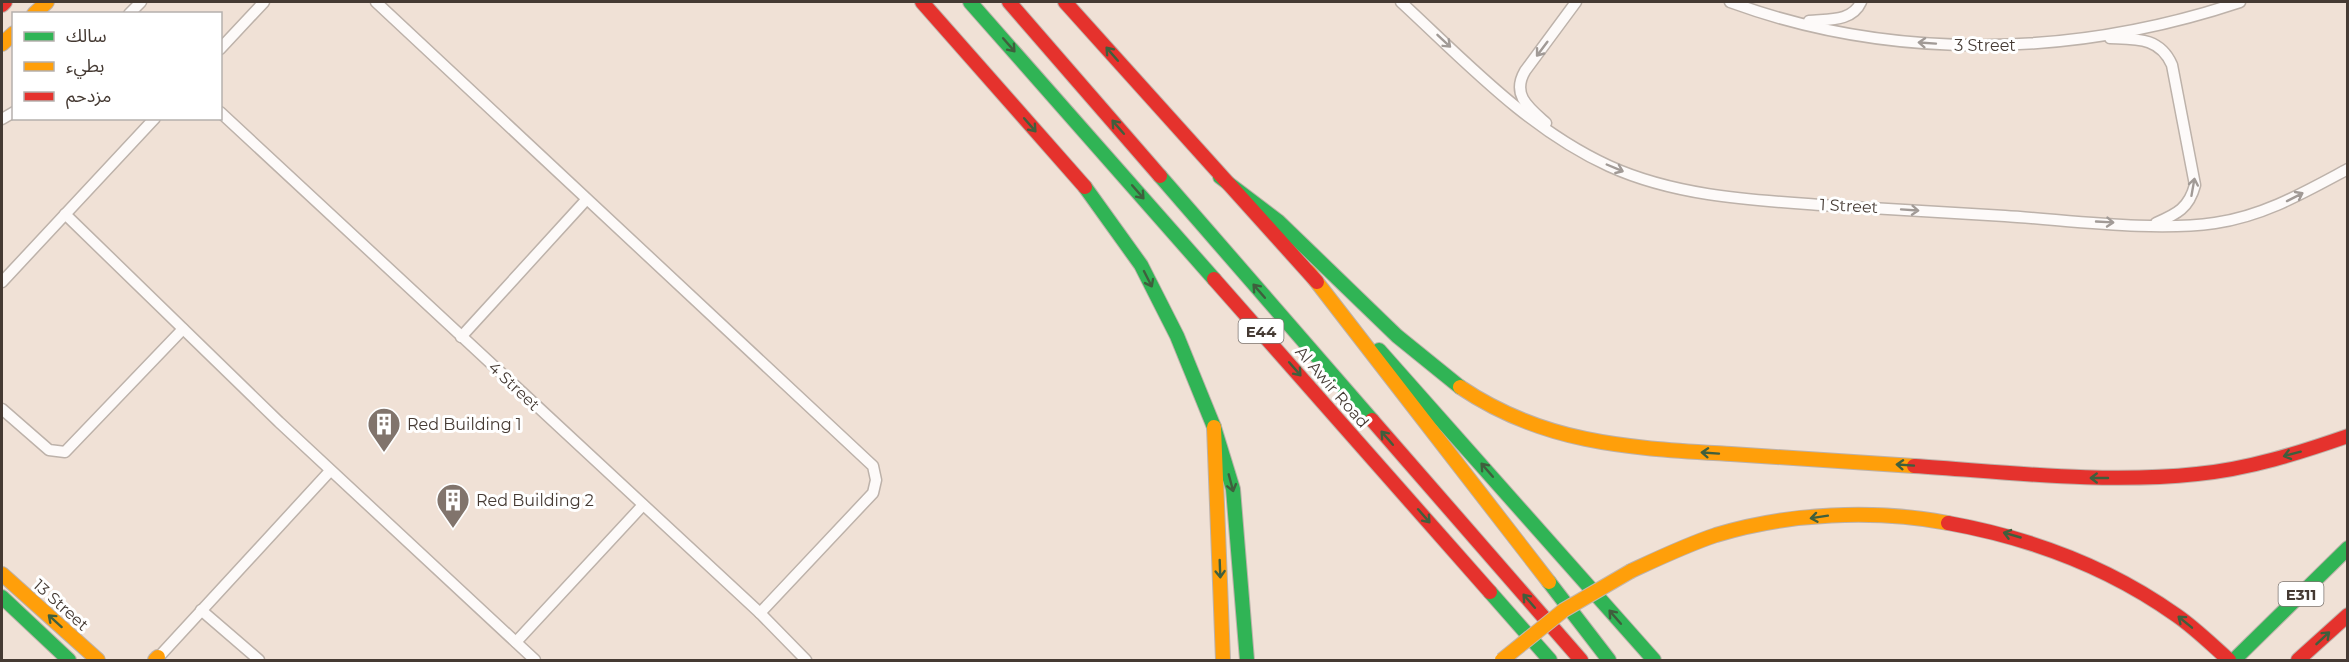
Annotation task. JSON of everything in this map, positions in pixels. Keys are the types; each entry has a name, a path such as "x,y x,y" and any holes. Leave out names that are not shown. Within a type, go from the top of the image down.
{"main road":[{"path":"2,5 5,2"},
{"path":"922,2 1094,197 1141,265 1178,336 1214,427 1233,489 1247,660"},
{"name":"Al Awir Road","path":"970,2 1550,660"},
{"name":"Al Awir Road","path":"1009,2 1581,660"},
{"path":"1065,2 1220,177 1458,436 1654,660"},
{"path":"1220,177 1277,220 1402,340 1451,381 1504,412 1563,435 1591,442 1621,447 2059,477 2125,478 2200,474 2232,468 2296,453 2348,436"},
{"path":"1309,272 1609,660"},
{"path":"1214,427 1223,660"},
{"path":"1502,660 1564,610 1631,571 1681,548 1732,531 1830,515 1942,520 1992,529 2041,544 2088,563 2133,586 2176,615 2229,660"},
{"name":"E311","path":"2234,660 2348,548"},
{"name":"13 Street","path":"2,574 98,660"},
{"name":"13 Street","path":"2,597 69,660"},
{"name":"E311","path":"2298,660 2348,615"},
{"path":"47,640 67,650 80,660"}],"street":[{"path":"222,47 264,2"},
{"path":"376,2 873,466 876,480 873,493 760,613"},
{"name":"1 Street","path":"1401,2 1516,108 1563,141 1594,159 1636,177 1727,197 2153,225 2196,225 2237,219 2277,205 2348,169"},
{"path":"1563,141 1524,103 1520,83 1526,71 1576,2"},
{"name":"3 Street","path":"1730,2 1797,22 1859,36 1943,44 2033,45 2090,38 2172,21 2240,2"},
{"path":"1797,22 1847,17 1856,10 1861,2"},
{"path":"2090,38 2145,40 2165,52 2172,65 2195,185 2188,204 2182,211 2153,225"},
{"name":"4 Street","path":"222,114 760,613 806,660"},
{"path":"2,282 153,120"},
{"path":"461,337 586,200"},
{"path":"65,214 330,471 535,660"},
{"path":"2,409 49,450 64,452 183,329"},
{"path":"155,660 330,471"},
{"path":"516,642 643,505"},
{"path":"201,610 259,660"}],"traffic: fast":[{"path":"970,2 1214,279"},
{"path":"1160,176 1372,420"},
{"path":"1220,177 1278,221 1397,336 1460,387"},
{"path":"1085,187 1141,265 1177,336 1214,427 1233,489 1247,660"},
{"path":"1379,350 1654,660"},
{"path":"2234,660 2348,548"},
{"path":"1549,582 1609,660"},
{"path":"1490,592 1550,660"},
{"path":"2,597 69,660"}],"traffic: slow":[{"path":"36,12 47,2"},
{"path":"2,44 12,35"},
{"path":"1309,272 1549,582"},
{"path":"1460,387 1492,406 1525,421 1591,440 1659,449 1914,466"},
{"path":"1214,427 1223,660"},
{"path":"1631,571 1683,547 1716,535 1772,522 1861,515 1948,523"},
{"path":"1502,660 1564,610 1631,571"},
{"path":"2,574 98,660"},
{"path":"155,660 158,657"}],"traffic: jam":[{"path":"2,5 5,2"},
{"path":"922,2 1085,187"},
{"path":"1009,2 1160,176"},
{"path":"1065,2 1317,282"},
{"path":"1214,279 1490,592"},
{"path":"1372,420 1581,660"},
{"path":"1914,466 2056,476 2162,477 2216,472 2255,464 2348,436"},
{"path":"1948,523 2009,537 2095,568 2123,582 2176,615 2229,660"},
{"path":"2298,660 2348,615"}],"place":[{"name":"Red Building 1","path":"384,453"},
{"name":"Red Building 2","path":"453,529"}]}
